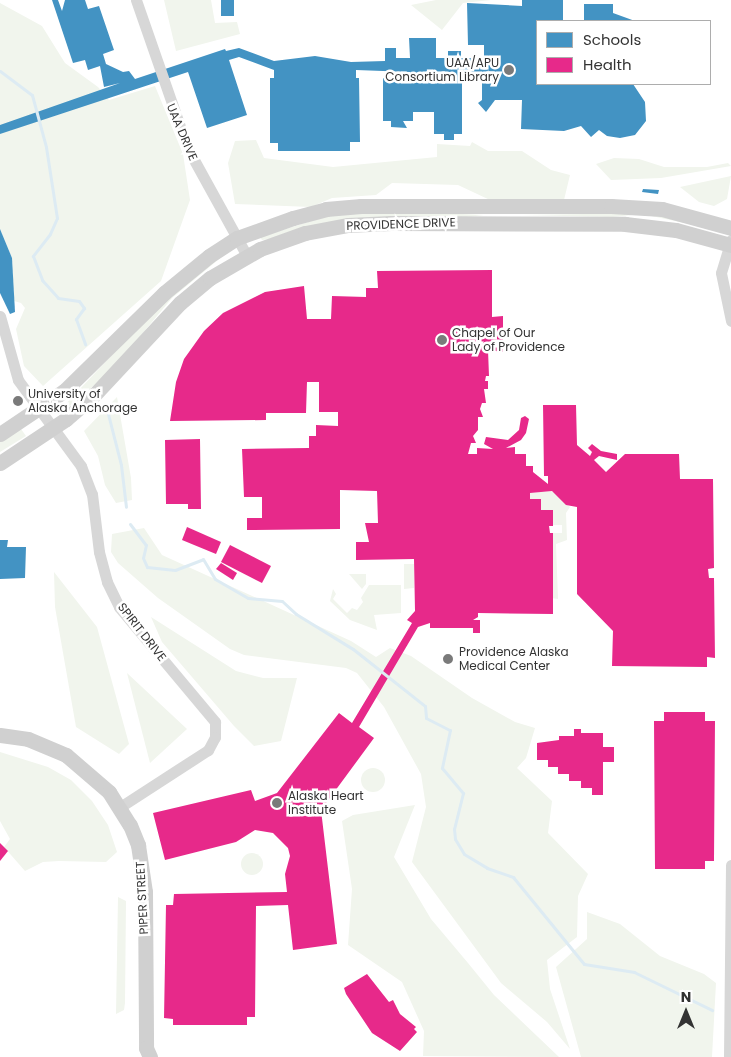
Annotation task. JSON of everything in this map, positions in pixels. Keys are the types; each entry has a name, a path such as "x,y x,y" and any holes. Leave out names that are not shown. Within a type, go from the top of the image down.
{"main road":[{"name":"PROVIDENCE DRIVE","path":"0,434 64,391 183,276 237,238 292,218 361,206 611,206 662,209 731,228"},
{"name":"PROVIDENCE DRIVE","path":"0,463 51,429 94,394 180,303 210,278 247,256 283,240 325,228 392,223 625,224 676,230 731,243"},
{"name":"PIPER STREET","path":"0,734 28,739 66,755 96,780 120,807 138,845 145,892 145,1054"}],"street":[{"name":"UAA DRIVE","path":"136,0 188,149 247,256"},
{"path":"731,243 721,273 731,321"},
{"name":"SPIRIT DRIVE","path":"0,316 18,380 51,429 81,466 92,494 99,552 107,582 119,607 212,716 216,728 208,750 120,807"},
{"path":"729,1057 731,865"}],"shaded area":[{"path":"164,0 211,0 215,23 237,22 240,34 176,51"},
{"path":"436,0 491,0 463,3 442,30 411,5"},
{"path":"0,3 42,26 65,63 98,87 109,100 155,86 183,154 190,200 161,281 43,386 24,366 16,329 25,308 21,303 14,301 12,258 0,229"},
{"path":"256,140 264,158 333,167 437,157 437,144 470,146 472,142 488,151 522,151 551,170 570,175 564,200 490,200 458,185 392,183 376,195 332,198 311,207 235,204 228,163 235,141"},
{"path":"614,158 639,159 664,167 707,167 728,163 731,166 661,178 611,180 596,164"},
{"path":"731,176 727,199 714,206 699,202 680,187"},
{"path":"375,210 484,215 262,240 260,237 331,215"},
{"path":"649,213 713,229 642,214 612,217 521,215"},
{"path":"224,255 172,298 112,370 64,411 61,409 145,320 199,271"},
{"path":"117,397 131,478 132,500 116,503 105,485 98,456 84,431"},
{"path":"21,429 26,436 0,452 0,441"},
{"path":"552,491 570,507 566,513 567,540 556,544 558,599 551,598 551,548 553,533 562,533 562,525 553,525 553,510 541,510 541,499 530,499 530,493"},
{"path":"144,528 162,555 351,641 376,657 390,648 411,656 472,698 515,722 535,728 526,758 517,768 552,801 548,833 588,874 578,896 577,937 547,960 550,989 570,1049 547,1022 501,983 412,862 426,807 421,774 384,707 357,673 346,668 244,655 230,649 158,598 118,563 111,552 112,534"},
{"path":"404,564 414,564 414,588 404,589"},
{"path":"54,572 97,627 129,744 119,754 76,727 55,607"},
{"path":"349,574 366,574 366,584 362,589"},
{"path":"369,585 401,585 401,613 374,615 377,630 350,620 330,601 333,589 336,594 333,599 347,613 352,608 357,610 363,602 361,598"},
{"path":"151,617 236,671 263,678 297,678 281,741 254,746 234,726 162,642"},
{"path":"127,673 187,729 150,763"},
{"path":"0,752 48,767 71,780 92,801 108,825 117,852 106,862 43,862 25,871 4,847 10,839 0,821"},
{"path":"373,768 378,769 384,775 384,785 378,791 373,792 368,791 362,785 361,780 362,775 368,769"},
{"path":"415,805 394,857 431,919 494,995 559,1057 423,1056 424,1031 402,982 348,945 352,889 342,821 353,815"},
{"path":"252,853 262,860 263,864 256,874 252,875 242,868 241,864 248,854"},
{"path":"118,897 126,901 125,1003 124,1010 116,1014"},
{"path":"587,912 620,924 660,956 704,974 716,983 712,1057 581,1057 556,967 587,939"}],"building: Schools":[{"path":"52,0 58,0 62,11 65,0 85,0 88,9 99,6 114,50 103,54 106,64 123,72 129,71 135,79 225,49 226,51 239,48 274,61 315,56 351,62 385,61 385,48 396,48 396,58 410,58 409,38 436,38 436,58 448,58 448,51 461,51 461,58 484,58 484,45 468,45 467,3 522,6 522,0 563,0 563,20 536,20 536,85 634,85 645,102 646,121 635,135 620,138 607,136 599,130 591,137 581,126 564,131 521,129 522,100 495,100 486,112 478,103 482,100 482,72 474,72 474,79 462,79 462,134 454,134 454,140 444,140 444,134 434,134 434,112 413,112 413,121 403,121 407,128 391,127 391,121 383,121 383,78 410,77 410,72 356,70 356,78 359,78 360,142 350,142 350,151 278,151 278,143 270,143 270,78 274,78 274,70 239,57 229,60 247,115 207,128 188,72 0,134 0,125 120,83 104,87 100,66 88,70 85,60 73,63"},
{"path":"221,0 234,0 234,16 221,16"},
{"path":"584,4 613,4 613,13 632,20 584,20"},
{"path":"643,189 659,190 658,194 642,192"},
{"path":"0,229 12,258 15,312 10,314 0,293"},
{"path":"0,540 8,540 7,547 26,547 25,578 0,579"}],"building: Health":[{"path":"492,270 492,317 503,316 503,352 488,350 489,376 486,376 485,381 488,381 488,389 484,389 486,403 482,403 480,409 483,417 478,417 478,430 473,436 476,443 471,443 468,454 477,454 477,448 493,449 484,444 486,437 508,440 519,430 521,418 525,416 529,419 526,433 521,440 506,448 515,447 515,454 526,454 526,466 533,466 533,472 548,484 548,476 544,476 543,405 576,405 577,445 590,456 592,452 588,448 592,444 601,451 617,454 617,460 599,456 594,460 606,472 625,454 679,454 680,479 713,479 714,568 708,569 709,578 714,578 715,658 707,657 707,667 612,666 613,631 577,594 577,507 566,505 552,491 530,493 530,499 541,499 541,510 553,510 553,526 549,526 550,533 553,533 553,614 478,613 478,617 473,620 480,620 480,633 473,633 473,628 430,628 430,623 418,627 359,727 374,738 321,810 337,944 293,950 288,905 256,906 255,1017 247,1017 247,1025 173,1025 173,1019 164,1018 166,905 173,905 174,894 287,892 285,874 290,856 288,848 273,833 255,830 236,842 165,860 153,813 251,790 255,801 277,793 339,713 352,723 412,623 407,620 415,611 414,559 356,560 356,542 369,542 365,523 378,523 377,491 340,490 340,529 247,530 247,518 262,518 262,497 244,497 242,449 309,448 309,436 316,436 316,425 338,426 338,412 319,412 319,382 307,382 306,413 266,413 266,420 170,421 176,382 184,359 204,331 223,313 265,292 304,286 307,319 331,319 332,296 366,297 366,288 378,288 377,271"},
{"path":"200,439 201,509 188,509 188,504 166,504 165,440"},
{"path":"187,527 221,542 216,554 182,540"},
{"path":"230,545 271,566 262,583 221,562"},
{"path":"221,563 237,573 233,580 216,569"},
{"path":"664,712 705,712 705,721 715,721 714,861 705,861 705,869 655,869 654,721 664,721"},
{"path":"574,729 581,729 581,733 603,733 603,747 614,747 614,762 603,762 603,795 592,795 592,788 581,788 581,781 569,781 569,774 558,774 558,767 548,767 548,760 537,760 537,743 559,740 559,736 574,736"},
{"path":"0,843 8,851 0,861"},
{"path":"367,974 389,1002 393,1000 400,1014 416,1027 414,1029 417,1032 400,1051 372,1033 346,994 344,988"}],"waterway":[{"path":"0,71 32,95 46,147 57,218 50,234 33,256 42,280 58,298 79,301 84,308 76,319 85,344"},
{"path":"107,410 121,465 126,507"},
{"path":"130,524 146,545 143,558 147,567 175,570 203,559 215,579 248,598 282,601 296,614 353,649 425,706 426,718 450,730 442,768 463,793 454,829 455,839 464,854 487,868 513,877 584,964 634,972 712,1010"}],"place":[{"name":"UAA/APU Consortium Library","path":"509,70"},
{"name":"Chapel of Our Lady of Providence","path":"442,340"},
{"name":"University of Alaska Anchorage","path":"18,401"},
{"name":"Providence Alaska Medical Center","path":"448,659"},
{"name":"Alaska Heart Institute","path":"277,803"}]}
